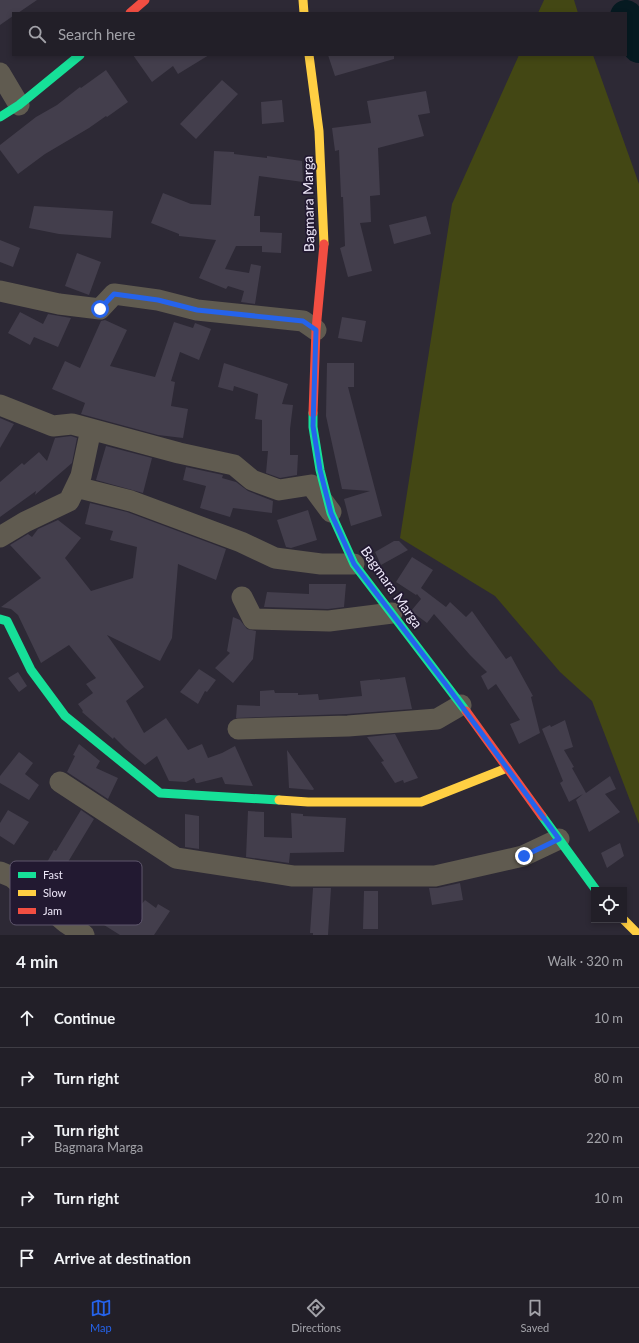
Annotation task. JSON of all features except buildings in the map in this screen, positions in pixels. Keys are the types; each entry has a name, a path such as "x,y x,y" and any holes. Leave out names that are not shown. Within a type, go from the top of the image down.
{"main road":[{"path":"131,12 145,0"},
{"path":"303,0 304,12"},
{"path":"0,117 20,104 79,56"},
{"name":"Bagmara Marga","path":"309,56 319,131 325,238 316,330 313,426 320,470 331,513 354,564 461,705 594,887"},
{"path":"0,619 7,621 31,670 65,716 160,792 308,802 421,802 507,768"},
{"path":"627,923 639,935"}],"street":[{"path":"0,73 20,104"},
{"path":"0,291 59,304 100,309 114,294 158,300 197,310 303,321 316,330"},
{"path":"0,404 53,426 72,424 178,453 234,465 252,480 279,490 311,486 331,513"},
{"path":"0,536 68,501 81,476 91,429"},
{"path":"76,487 131,501 242,542 275,558 321,564 354,564"},
{"path":"242,597 253,619 329,621 392,613"},
{"path":"238,728 348,726 437,719 461,705"},
{"path":"60,782 176,858 293,876 435,876 524,856 559,839"},
{"path":"0,872 10,876"},
{"path":"69,925 84,935"}],"green space":[{"path":"544,0 574,0 578,12 538,12"},
{"path":"519,56 593,56 639,184 639,824 592,701 560,672 495,596 400,538 452,204"}],"waterway":[{"path":"627,18 639,47"}],"traffic: fast":[{"path":"0,117 19,105 79,56"},
{"path":"313,413 313,427 320,470 331,513 354,564 466,711"},
{"path":"0,619 7,621 31,670 65,716 160,793 279,800"},
{"path":"542,816 594,887"}],"traffic: slow":[{"path":"303,0 304,12"},
{"path":"309,56 319,131 324,244"},
{"path":"279,800 308,802 421,802 507,768"},
{"path":"627,923 639,935"}],"traffic: jam":[{"path":"131,12 145,0"},
{"path":"313,413 316,330 324,244"},
{"path":"466,711 542,816"}],"route":[{"path":"100,309 114,294 158,300 197,310 248,314 303,321 316,330 313,426 320,470 331,513 354,564 447,686 559,839 524,856"}]}
